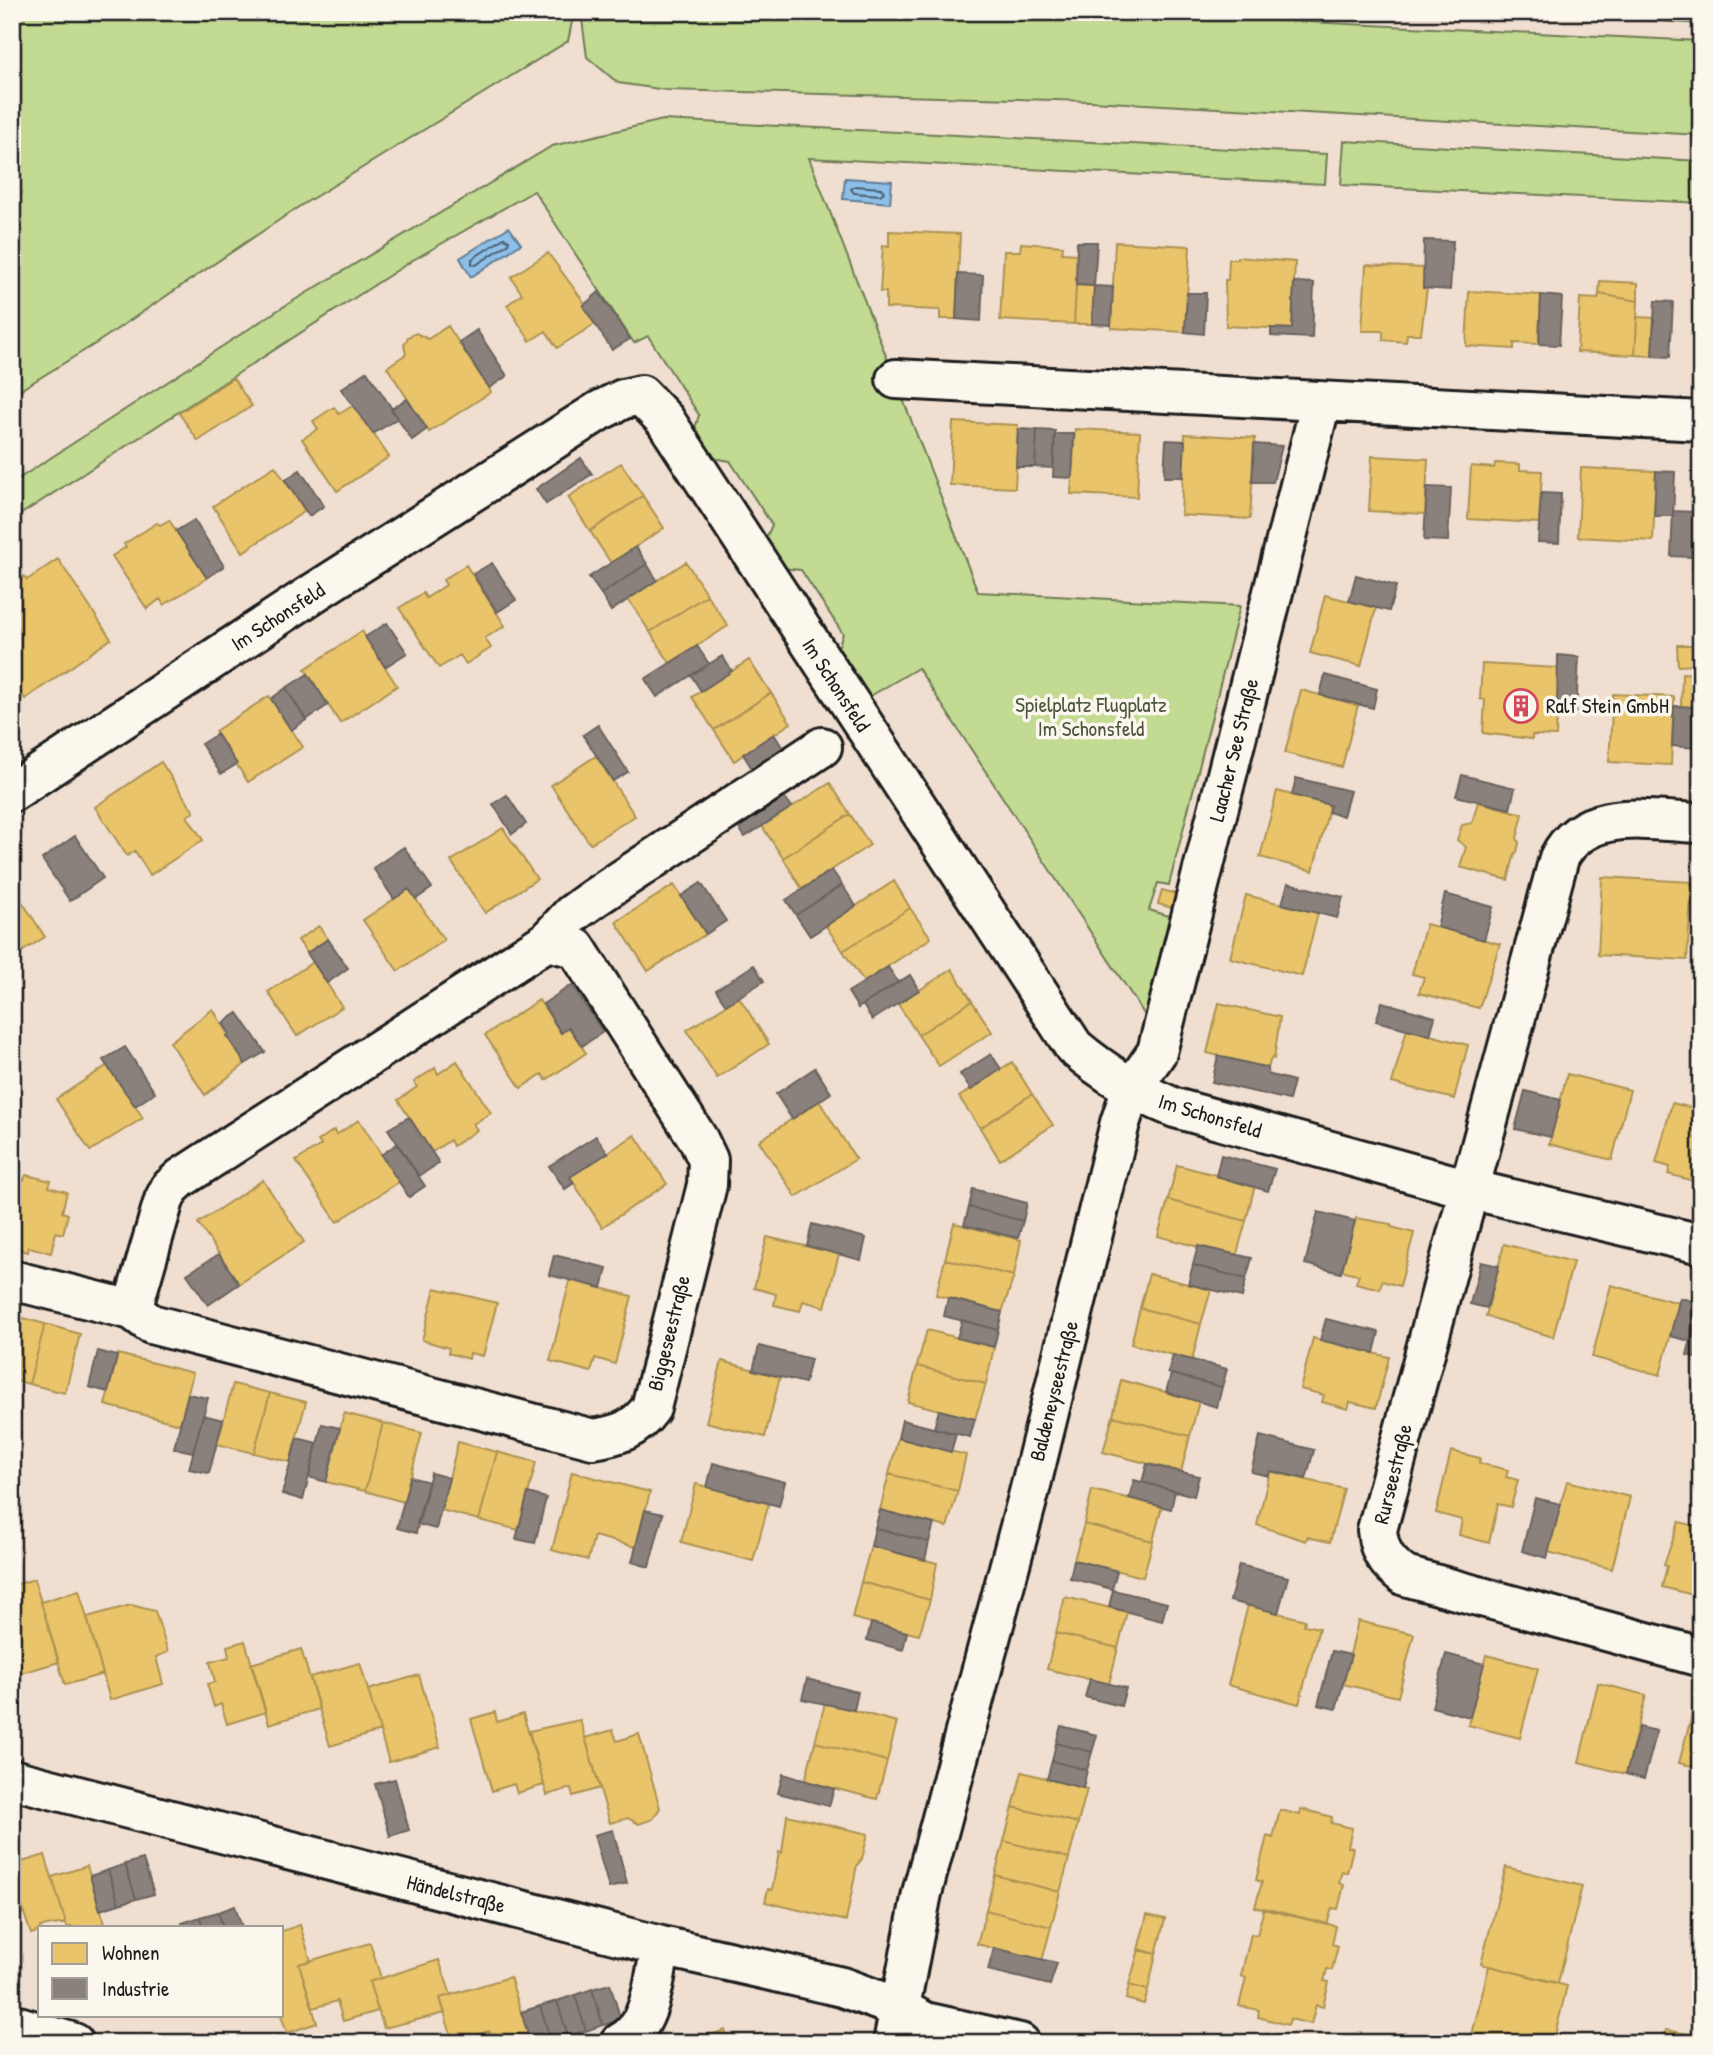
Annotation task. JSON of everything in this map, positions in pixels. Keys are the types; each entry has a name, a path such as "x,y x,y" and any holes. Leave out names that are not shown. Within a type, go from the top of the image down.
{"street":[{"path":"896,379 1701,421"},
{"name":"Im Schonsfeld","path":"12,792 315,592 598,411 623,399 640,395 665,420 1074,1047 1131,1090 1175,1108 1469,1189 1701,1244"},
{"name":"Laacher See Straße","path":"1131,1090 1157,1052 1321,402"},
{"path":"132,1310 170,1188 547,941 572,914 594,898 822,747"},
{"path":"1469,1189 1559,858 1565,846 1580,830 1606,820 1701,823"},
{"name":"Biggeseestraße","path":"12,1280 132,1310 151,1324 593,1439 619,1434 640,1423 651,1408 707,1185 708,1160 698,1139 576,948 547,941"},
{"name":"Baldeneyseestraße","path":"896,2025 922,1893 1131,1090"},
{"name":"Rurseestraße","path":"1469,1189 1377,1530 1379,1547 1390,1565 1405,1576 1701,1657"},
{"name":"Händelstraße","path":"12,1779 661,1947 842,1987 896,2025 925,2022 1020,2043"},
{"path":"620,2043 639,2026 645,2014 661,1947"},
{"path":"12,2024 74,2043"}],"green space":[{"path":"12,12 574,12 568,41 297,208 95,344 12,395"},
{"path":"581,12 1163,12 1182,16 1701,41 1701,135 1091,101 666,90 618,83 587,57"},
{"path":"1525,12 1701,12 1701,24"},
{"name":"Spielplatz Flugplatz Im Schonsfeld","path":"663,120 1327,154 1325,184 809,158 978,592 1240,606 1169,885 1158,883 1149,910 1179,919 1150,1023 918,668 867,698 836,653 843,634 801,570 780,568 763,544 772,525 730,461 707,457 693,435 699,415 648,336 634,343 534,191 413,260 12,520 12,483 278,310 552,146"},
{"path":"1344,141 1701,161 1701,203 1341,185"}],"water":[{"path":"845,178 892,181 890,203 843,199"},
{"path":"509,227 521,244 471,277 460,258"}],"building: Wohnen":[{"path":"889,231 960,234 956,319 940,319 940,310 886,308 886,292 880,292 883,245 889,246"},
{"path":"1115,242 1190,246 1185,332 1111,328"},
{"path":"1021,243 1063,246 1062,253 1078,254 1074,324 1000,320 1004,251 1020,251"},
{"path":"548,253 586,305 583,306 595,324 557,348 546,331 530,341 507,305 522,294 511,277"},
{"path":"1237,257 1295,262 1292,329 1226,326 1225,280 1228,280 1229,259"},
{"path":"1366,265 1424,268 1423,288 1427,288 1421,334 1407,334 1406,342 1383,340 1383,331 1362,331"},
{"path":"1600,281 1638,283 1638,301 1599,294"},
{"path":"1076,285 1094,286 1092,324 1074,324"},
{"path":"1469,291 1541,295 1539,344 1514,343 1514,349 1466,346"},
{"path":"1599,294 1638,301 1635,355 1577,352 1580,298 1598,299"},
{"path":"1697,299 1701,299 1701,358 1693,358"},
{"path":"1637,317 1654,318 1652,356 1635,355"},
{"path":"448,326 491,392 429,432 387,367 406,354 404,345 408,337 416,333 428,339"},
{"path":"233,378 252,406 198,441 179,413"},
{"path":"354,405 389,457 337,491 302,439 318,429 313,421 334,407 339,414"},
{"path":"953,422 1018,425 1015,488 950,485"},
{"path":"1075,429 1140,432 1137,497 1071,494"},
{"path":"1185,434 1255,438 1250,519 1181,515"},
{"path":"1372,456 1428,459 1425,514 1369,511"},
{"path":"621,463 643,496 590,531 568,497"},
{"path":"1495,463 1520,464 1520,470 1542,471 1539,523 1468,519 1471,466 1494,468"},
{"path":"275,466 305,511 243,552 213,506"},
{"path":"1581,468 1656,471 1653,541 1578,537"},
{"path":"1696,474 1701,474 1701,558 1692,557"},
{"path":"643,496 664,528 611,563 590,531"},
{"path":"169,520 207,578 164,605 160,599 147,609 112,556 126,547 124,544 157,523 160,525"},
{"path":"58,559 111,639 25,699 12,680 12,584 24,576 27,580"},
{"path":"686,562 707,595 650,632 628,599"},
{"path":"466,565 505,626 485,638 491,648 466,664 460,655 439,668 399,608 423,593 426,598 446,585 443,580"},
{"path":"707,595 728,626 670,663 650,632"},
{"path":"1325,595 1376,608 1361,666 1310,653"},
{"path":"362,631 397,686 340,723 305,669"},
{"path":"1677,645 1698,645 1698,665 1678,666"},
{"path":"749,660 771,693 714,730 692,697"},
{"name":"Ralf Stein GmbH","path":"1482,664 1559,668 1556,736 1532,735 1532,739 1483,733 1485,700 1480,699"},
{"path":"1682,673 1700,674 1698,707 1681,707"},
{"path":"1301,690 1358,705 1342,767 1285,753"},
{"path":"771,693 791,723 734,761 714,730"},
{"path":"1613,694 1674,697 1671,765 1609,762"},
{"path":"269,696 303,747 248,782 215,731"},
{"path":"596,756 635,816 590,844 551,785"},
{"path":"161,762 194,812 187,816 203,840 150,875 135,851 127,856 95,807"},
{"path":"830,783 850,814 783,858 762,826"},
{"path":"1277,791 1330,805 1313,871 1260,857"},
{"path":"1478,802 1523,814 1517,838 1517,852 1508,880 1460,867 1466,847 1457,840 1462,825 1472,823"},
{"path":"850,814 870,845 802,889 783,858"},
{"path":"503,828 537,879 485,913 451,861"},
{"path":"1602,877 1692,882 1687,960 1598,955"},
{"path":"894,881 910,908 843,951 826,926"},
{"path":"674,885 706,934 648,971 616,922"},
{"path":"12,886 45,937 12,958"},
{"path":"409,889 444,940 398,971 363,920"},
{"path":"1162,890 1176,894 1172,908 1158,904"},
{"path":"1246,895 1318,913 1302,976 1230,958"},
{"path":"910,908 931,938 864,982 843,951"},
{"path":"1426,924 1500,944 1479,1008 1419,993 1424,977 1412,974"},
{"path":"319,926 328,939 307,953 298,940"},
{"path":"313,962 342,1007 297,1036 268,992"},
{"path":"952,969 972,1001 918,1035 898,1004"},
{"path":"739,997 769,1044 717,1078 687,1030"},
{"path":"539,1000 561,1033 569,1027 586,1053 546,1080 542,1074 521,1088 485,1035"},
{"path":"972,1001 992,1032 939,1066 918,1035"},
{"path":"1219,1003 1280,1017 1274,1059 1271,1058 1268,1068 1207,1053"},
{"path":"213,1009 245,1064 205,1095 170,1042"},
{"path":"1407,1029 1468,1045 1454,1099 1392,1083"},
{"path":"457,1061 491,1113 473,1124 477,1130 453,1146 450,1140 432,1152 398,1100 417,1087 414,1082 435,1068 438,1074"},
{"path":"1012,1062 1032,1094 980,1128 959,1097"},
{"path":"108,1065 143,1118 90,1151 56,1099"},
{"path":"1567,1074 1630,1090 1612,1160 1549,1144"},
{"path":"1032,1094 1053,1125 1000,1160 980,1128"},
{"path":"819,1101 856,1159 796,1197 759,1141"},
{"path":"1672,1103 1701,1110 1701,1183 1668,1174 1670,1167 1656,1163"},
{"path":"359,1120 399,1182 337,1222 296,1161 321,1145 318,1141 334,1130 336,1135"},
{"path":"635,1135 667,1184 602,1227 570,1177"},
{"path":"1177,1165 1255,1185 1246,1221 1168,1200"},
{"path":"26,1175 51,1181 49,1187 67,1192 62,1212 68,1214 63,1234 56,1232 51,1253 29,1247 28,1252 12,1248 12,1177 24,1180"},
{"path":"263,1180 304,1242 239,1284 198,1223"},
{"path":"1168,1200 1246,1221 1236,1257 1158,1236"},
{"path":"1356,1218 1391,1224 1391,1227 1414,1233 1400,1286 1382,1281 1380,1289 1356,1283 1359,1275 1342,1270"},
{"path":"954,1223 1021,1240 1014,1276 945,1259"},
{"path":"767,1237 839,1254 825,1307 803,1301 800,1311 774,1305 776,1294 754,1288"},
{"path":"1504,1244 1573,1262 1553,1337 1486,1316"},
{"path":"945,1259 1014,1276 1002,1312 936,1295"},
{"path":"1149,1274 1211,1290 1201,1324 1140,1308"},
{"path":"570,1280 632,1296 615,1364 595,1358 591,1372 550,1361"},
{"path":"1611,1285 1679,1303 1660,1375 1592,1357"},
{"path":"435,1288 497,1303 483,1356 470,1353 469,1359 448,1353 449,1348 422,1340"},
{"path":"1140,1308 1201,1324 1192,1360 1131,1344"},
{"path":"12,1315 45,1324 29,1384 12,1380"},
{"path":"45,1324 80,1334 65,1393 29,1384"},
{"path":"927,1330 994,1347 986,1384 917,1366"},
{"path":"1313,1338 1389,1357 1376,1408 1350,1402 1348,1409 1322,1402 1324,1395 1300,1389"},
{"path":"118,1354 193,1373 180,1424 105,1405"},
{"path":"722,1361 780,1377 765,1437 706,1422"},
{"path":"917,1366 986,1384 975,1419 908,1402"},
{"path":"1121,1380 1199,1401 1190,1436 1113,1416"},
{"path":"233,1384 270,1393 254,1453 217,1444"},
{"path":"270,1393 306,1402 290,1462 254,1453"},
{"path":"344,1413 383,1423 365,1491 326,1482"},
{"path":"1113,1416 1190,1436 1181,1472 1103,1452"},
{"path":"383,1423 422,1433 404,1502 365,1491"},
{"path":"898,1438 966,1455 958,1491 889,1474"},
{"path":"458,1442 497,1452 479,1520 441,1510"},
{"path":"1451,1451 1480,1458 1479,1463 1508,1470 1506,1477 1518,1480 1511,1507 1498,1504 1489,1543 1459,1535 1462,1520 1436,1513"},
{"path":"497,1452 536,1462 519,1530 479,1520"},
{"path":"1270,1471 1344,1489 1330,1542 1307,1537 1306,1541 1257,1525"},
{"path":"572,1472 650,1492 636,1547 594,1536 588,1560 552,1550"},
{"path":"889,1474 958,1491 947,1527 880,1510"},
{"path":"1567,1481 1630,1497 1612,1569 1548,1552"},
{"path":"696,1484 769,1503 753,1561 681,1542"},
{"path":"1092,1490 1162,1506 1153,1541 1084,1524"},
{"path":"1679,1522 1701,1527 1701,1597 1662,1587 1667,1566 1664,1565"},
{"path":"1084,1524 1153,1541 1143,1577 1074,1560"},
{"path":"871,1546 937,1563 930,1600 861,1582"},
{"path":"34,1579 59,1662 21,1673 12,1644 12,1586"},
{"path":"861,1582 930,1600 919,1635 852,1618"},
{"path":"79,1590 103,1674 65,1685 41,1602"},
{"path":"1065,1597 1127,1612 1118,1648 1056,1633"},
{"path":"131,1605 155,1611 168,1652 156,1657 163,1684 110,1700 87,1617"},
{"path":"1248,1605 1305,1620 1304,1625 1319,1628 1299,1704 1228,1685"},
{"path":"1358,1621 1414,1634 1398,1697 1343,1684"},
{"path":"1056,1633 1118,1648 1109,1684 1047,1669"},
{"path":"245,1641 266,1712 227,1724 221,1704 214,1707 207,1684 215,1682 210,1662 229,1657 227,1646"},
{"path":"301,1649 319,1709 269,1724 251,1664"},
{"path":"1486,1655 1538,1668 1520,1738 1468,1725"},
{"path":"360,1663 380,1731 330,1746 310,1677"},
{"path":"419,1675 440,1747 389,1762 368,1690"},
{"path":"1598,1683 1646,1695 1626,1774 1579,1762"},
{"path":"825,1703 897,1722 887,1761 815,1742"},
{"path":"1694,1707 1701,1709 1701,1768 1679,1763"},
{"path":"495,1712 497,1722 523,1714 544,1785 517,1793 514,1784 492,1791 471,1719"},
{"path":"580,1720 600,1788 573,1796 571,1788 547,1795 529,1731"},
{"path":"613,1730 617,1741 639,1734 660,1808 653,1819 639,1824 628,1818 610,1823 585,1738"},
{"path":"815,1742 887,1761 877,1799 805,1781"},
{"path":"1022,1772 1087,1789 1078,1823 1013,1807"},
{"path":"1013,1807 1078,1823 1069,1858 1004,1841"},
{"path":"1301,1809 1332,1817 1331,1823 1352,1828 1348,1847 1353,1848 1347,1873 1342,1871 1339,1883 1344,1885 1338,1909 1332,1908 1327,1924 1255,1907 1262,1882 1256,1880 1267,1836 1273,1838 1280,1810 1300,1815"},
{"path":"787,1815 868,1834 862,1859 857,1865 846,1921 765,1902 768,1889 772,1890 779,1852 782,1853"},
{"path":"1004,1841 1069,1858 1060,1892 995,1875"},
{"path":"45,1855 66,1923 38,1926 38,1932 31,1934 12,1877 12,1865"},
{"path":"87,1866 106,1926 67,1926 52,1877"},
{"path":"1506,1867 1582,1886 1558,1983 1481,1964"},
{"path":"995,1875 1060,1892 1051,1927 986,1910"},
{"path":"12,1877 24,1912 12,1916"},
{"path":"1264,1908 1336,1926 1332,1944 1338,1946 1332,1970 1327,1969 1324,1981 1329,1982 1323,2007 1316,2005 1311,2024 1290,2019 1288,2025 1258,2017 1259,2010 1239,2006 1246,1978 1241,1976 1251,1934 1257,1935"},
{"path":"986,1910 1051,1927 1042,1961 977,1944"},
{"path":"1147,1915 1165,1919 1156,1954 1138,1950"},
{"path":"300,1925 311,1961 299,1964 317,2023 287,2033 281,2016 284,2016 284,1930"},
{"path":"370,1943 381,1978 369,1982 378,2011 343,2021 337,2001 313,2008 299,1964"},
{"path":"1139,1949 1156,1954 1148,1990 1129,1985"},
{"path":"439,1960 451,1995 440,1998 445,2013 384,2028 369,1982"},
{"path":"1489,1966 1567,1986 1553,2043 1470,2043"},
{"path":"510,1977 528,2034 493,2043 489,2031 453,2042 440,1998"},
{"path":"1129,1985 1148,1990 1144,2004 1126,1999"},
{"path":"725,2030 730,2043 687,2043"},
{"path":"1666,2030 1701,2036 1701,2043 1662,2043"},
{"path":"767,2033 770,2043 737,2043"}],"building: Industrie":[{"path":"1424,240 1453,241 1450,290 1423,288"},
{"path":"1077,242 1097,242 1094,286 1076,285"},
{"path":"958,274 983,275 981,321 956,319"},
{"path":"1294,282 1314,283 1312,338 1271,336 1271,328 1292,329"},
{"path":"1094,286 1113,287 1111,325 1092,324"},
{"path":"599,292 630,339 612,350 583,306"},
{"path":"1187,293 1206,293 1204,334 1185,332"},
{"path":"1541,295 1562,297 1559,345 1539,344"},
{"path":"1655,301 1673,302 1670,357 1652,356"},
{"path":"477,330 507,376 489,388 459,342"},
{"path":"367,371 398,418 373,434 341,389"},
{"path":"407,399 427,429 412,440 391,409"},
{"path":"1018,429 1037,430 1035,467 1016,467"},
{"path":"1037,430 1055,431 1053,468 1035,467"},
{"path":"1055,434 1074,434 1072,478 1053,477"},
{"path":"1166,440 1185,441 1183,477 1164,477"},
{"path":"1254,444 1282,446 1273,482 1252,482"},
{"path":"581,458 592,474 546,504 536,489"},
{"path":"300,470 324,506 309,516 285,480"},
{"path":"1656,471 1675,472 1673,516 1654,516"},
{"path":"1427,487 1451,488 1448,541 1424,540"},
{"path":"1541,493 1561,494 1559,543 1538,542"},
{"path":"1673,511 1694,512 1692,557 1671,556"},
{"path":"194,520 224,566 207,578 176,531"},
{"path":"636,547 647,564 601,594 589,577"},
{"path":"492,563 516,600 497,612 473,574"},
{"path":"647,564 657,580 611,611 601,594"},
{"path":"1356,575 1396,586 1389,611 1349,601"},
{"path":"387,623 407,653 385,667 365,637"},
{"path":"697,646 709,664 657,697 645,679"},
{"path":"1558,655 1579,657 1576,712 1557,711"},
{"path":"722,656 732,671 701,691 691,675"},
{"path":"308,674 328,705 306,720 286,688"},
{"path":"1325,675 1377,689 1373,708 1320,695"},
{"path":"1701,681 1701,737 1697,736"},
{"path":"286,688 306,720 291,730 271,699"},
{"path":"1674,706 1698,707 1696,748 1672,746"},
{"path":"598,725 628,772 613,781 583,735"},
{"path":"217,734 237,764 221,774 201,744"},
{"path":"774,734 784,750 753,770 743,754"},
{"path":"1462,775 1515,788 1510,809 1456,796"},
{"path":"1296,778 1350,791 1343,816 1328,812 1330,805 1292,795"},
{"path":"781,792 792,807 745,837 735,822"},
{"path":"507,795 526,824 512,834 493,804"},
{"path":"75,836 103,878 70,901 42,859"},
{"path":"404,847 432,888 416,899 409,889 394,899 373,868"},
{"path":"832,870 842,885 796,915 786,900"},
{"path":"701,883 726,921 706,934 681,896"},
{"path":"1288,883 1343,897 1337,918 1282,904"},
{"path":"842,885 856,906 810,936 796,915"},
{"path":"1445,894 1493,907 1484,940 1437,927"},
{"path":"328,939 348,968 327,983 307,953"},
{"path":"754,965 764,981 726,1005 716,990"},
{"path":"888,967 898,982 858,1008 848,992"},
{"path":"910,975 919,990 872,1020 863,1005"},
{"path":"572,985 603,1032 582,1046 569,1027 561,1033 543,1004"},
{"path":"1382,1002 1435,1017 1430,1035 1376,1021"},
{"path":"238,1013 265,1052 245,1064 227,1036 230,1034 223,1023"},
{"path":"125,1047 155,1093 135,1106 103,1060"},
{"path":"991,1054 1001,1069 971,1090 960,1074"},
{"path":"1218,1056 1268,1068 1267,1074 1294,1081 1289,1100 1212,1082"},
{"path":"815,1068 831,1093 792,1119 776,1094"},
{"path":"1525,1091 1561,1100 1551,1137 1515,1129"},
{"path":"409,1117 439,1163 419,1176 388,1129"},
{"path":"596,1136 608,1153 570,1177 574,1183 565,1189 549,1166"},
{"path":"397,1144 425,1186 409,1197 381,1155"},
{"path":"12,1148 20,1150 13,1177 12,1177"},
{"path":"1221,1155 1275,1169 1268,1191 1216,1176"},
{"path":"973,1189 1027,1203 1023,1221 969,1207"},
{"path":"969,1207 1023,1221 1018,1238 964,1225"},
{"path":"1318,1212 1355,1221 1341,1273 1305,1264"},
{"path":"812,1224 866,1238 861,1260 807,1246"},
{"path":"1198,1246 1252,1258 1246,1279 1193,1265"},
{"path":"219,1254 239,1284 208,1305 187,1274"},
{"path":"554,1255 607,1268 602,1288 549,1275"},
{"path":"1481,1262 1499,1266 1487,1308 1470,1304"},
{"path":"1193,1265 1246,1279 1242,1297 1188,1284"},
{"path":"948,1298 1002,1312 998,1330 944,1316"},
{"path":"1680,1298 1700,1303 1690,1341 1670,1336"},
{"path":"1326,1319 1379,1332 1374,1353 1320,1340"},
{"path":"1696,1319 1701,1320 1701,1359 1687,1355"},
{"path":"962,1320 998,1330 994,1347 957,1338"},
{"path":"759,1346 811,1359 805,1383 753,1370"},
{"path":"98,1351 117,1356 108,1392 89,1387"},
{"path":"1173,1355 1227,1369 1222,1387 1168,1373"},
{"path":"1171,1374 1222,1387 1217,1407 1166,1392"},
{"path":"188,1394 208,1398 193,1452 174,1448"},
{"path":"939,1410 975,1419 970,1437 934,1428"},
{"path":"203,1415 223,1420 209,1473 189,1469"},
{"path":"902,1420 956,1434 951,1452 898,1438"},
{"path":"322,1424 340,1428 326,1482 309,1477"},
{"path":"1260,1436 1314,1450 1306,1479 1270,1471 1269,1476 1251,1472"},
{"path":"297,1438 317,1443 303,1500 282,1494"},
{"path":"713,1463 785,1482 779,1506 707,1487"},
{"path":"1147,1464 1199,1476 1194,1496 1142,1482"},
{"path":"431,1473 449,1478 436,1529 417,1524"},
{"path":"410,1477 429,1482 416,1533 397,1528"},
{"path":"1134,1480 1175,1491 1171,1509 1129,1498"},
{"path":"528,1493 546,1498 535,1543 516,1539"},
{"path":"1535,1498 1561,1504 1547,1558 1522,1551"},
{"path":"645,1510 663,1514 649,1567 632,1562"},
{"path":"880,1510 934,1524 929,1542 875,1528"},
{"path":"875,1528 929,1542 925,1560 871,1546"},
{"path":"1074,1560 1117,1571 1112,1589 1070,1578"},
{"path":"1239,1565 1288,1577 1278,1613 1230,1601"},
{"path":"1113,1590 1167,1603 1162,1621 1109,1607"},
{"path":"871,1623 907,1632 903,1650 867,1640"},
{"path":"1332,1651 1351,1655 1336,1709 1318,1705"},
{"path":"1446,1654 1484,1664 1470,1717 1432,1707"},
{"path":"807,1679 858,1692 854,1710 802,1699"},
{"path":"1090,1679 1126,1688 1121,1706 1085,1697"},
{"path":"1061,1726 1097,1735 1092,1752 1056,1743"},
{"path":"1639,1727 1657,1731 1644,1779 1626,1774"},
{"path":"1056,1743 1092,1752 1087,1770 1052,1761"},
{"path":"1052,1761 1087,1770 1083,1788 1047,1779"},
{"path":"783,1774 834,1789 829,1806 778,1793"},
{"path":"395,1779 409,1830 390,1836 375,1784"},
{"path":"613,1830 627,1883 609,1888 594,1835"},
{"path":"143,1859 154,1894 136,1899 125,1864"},
{"path":"125,1864 136,1899 119,1904 108,1870"},
{"path":"108,1870 119,1904 100,1910 90,1876"},
{"path":"235,1906 242,1926 223,1926 218,1912"},
{"path":"218,1912 223,1926 203,1926 200,1917"},
{"path":"200,1917 203,1926 184,1926 182,1923"},
{"path":"994,1948 1057,1963 1050,1985 988,1970"},
{"path":"610,1984 621,2020 603,2025 592,1989"},
{"path":"592,1989 603,2025 586,2031 575,1995"},
{"path":"575,1995 586,2031 568,2036 557,2001"},
{"path":"557,2001 568,2036 551,2041 540,2006"},
{"path":"540,2006 551,2041 531,2043 521,2012"},
{"path":"684,2037 685,2043 664,2043"}],"place":[{"name":"Ralf Stein GmbH","path":"1521,706"}]}
